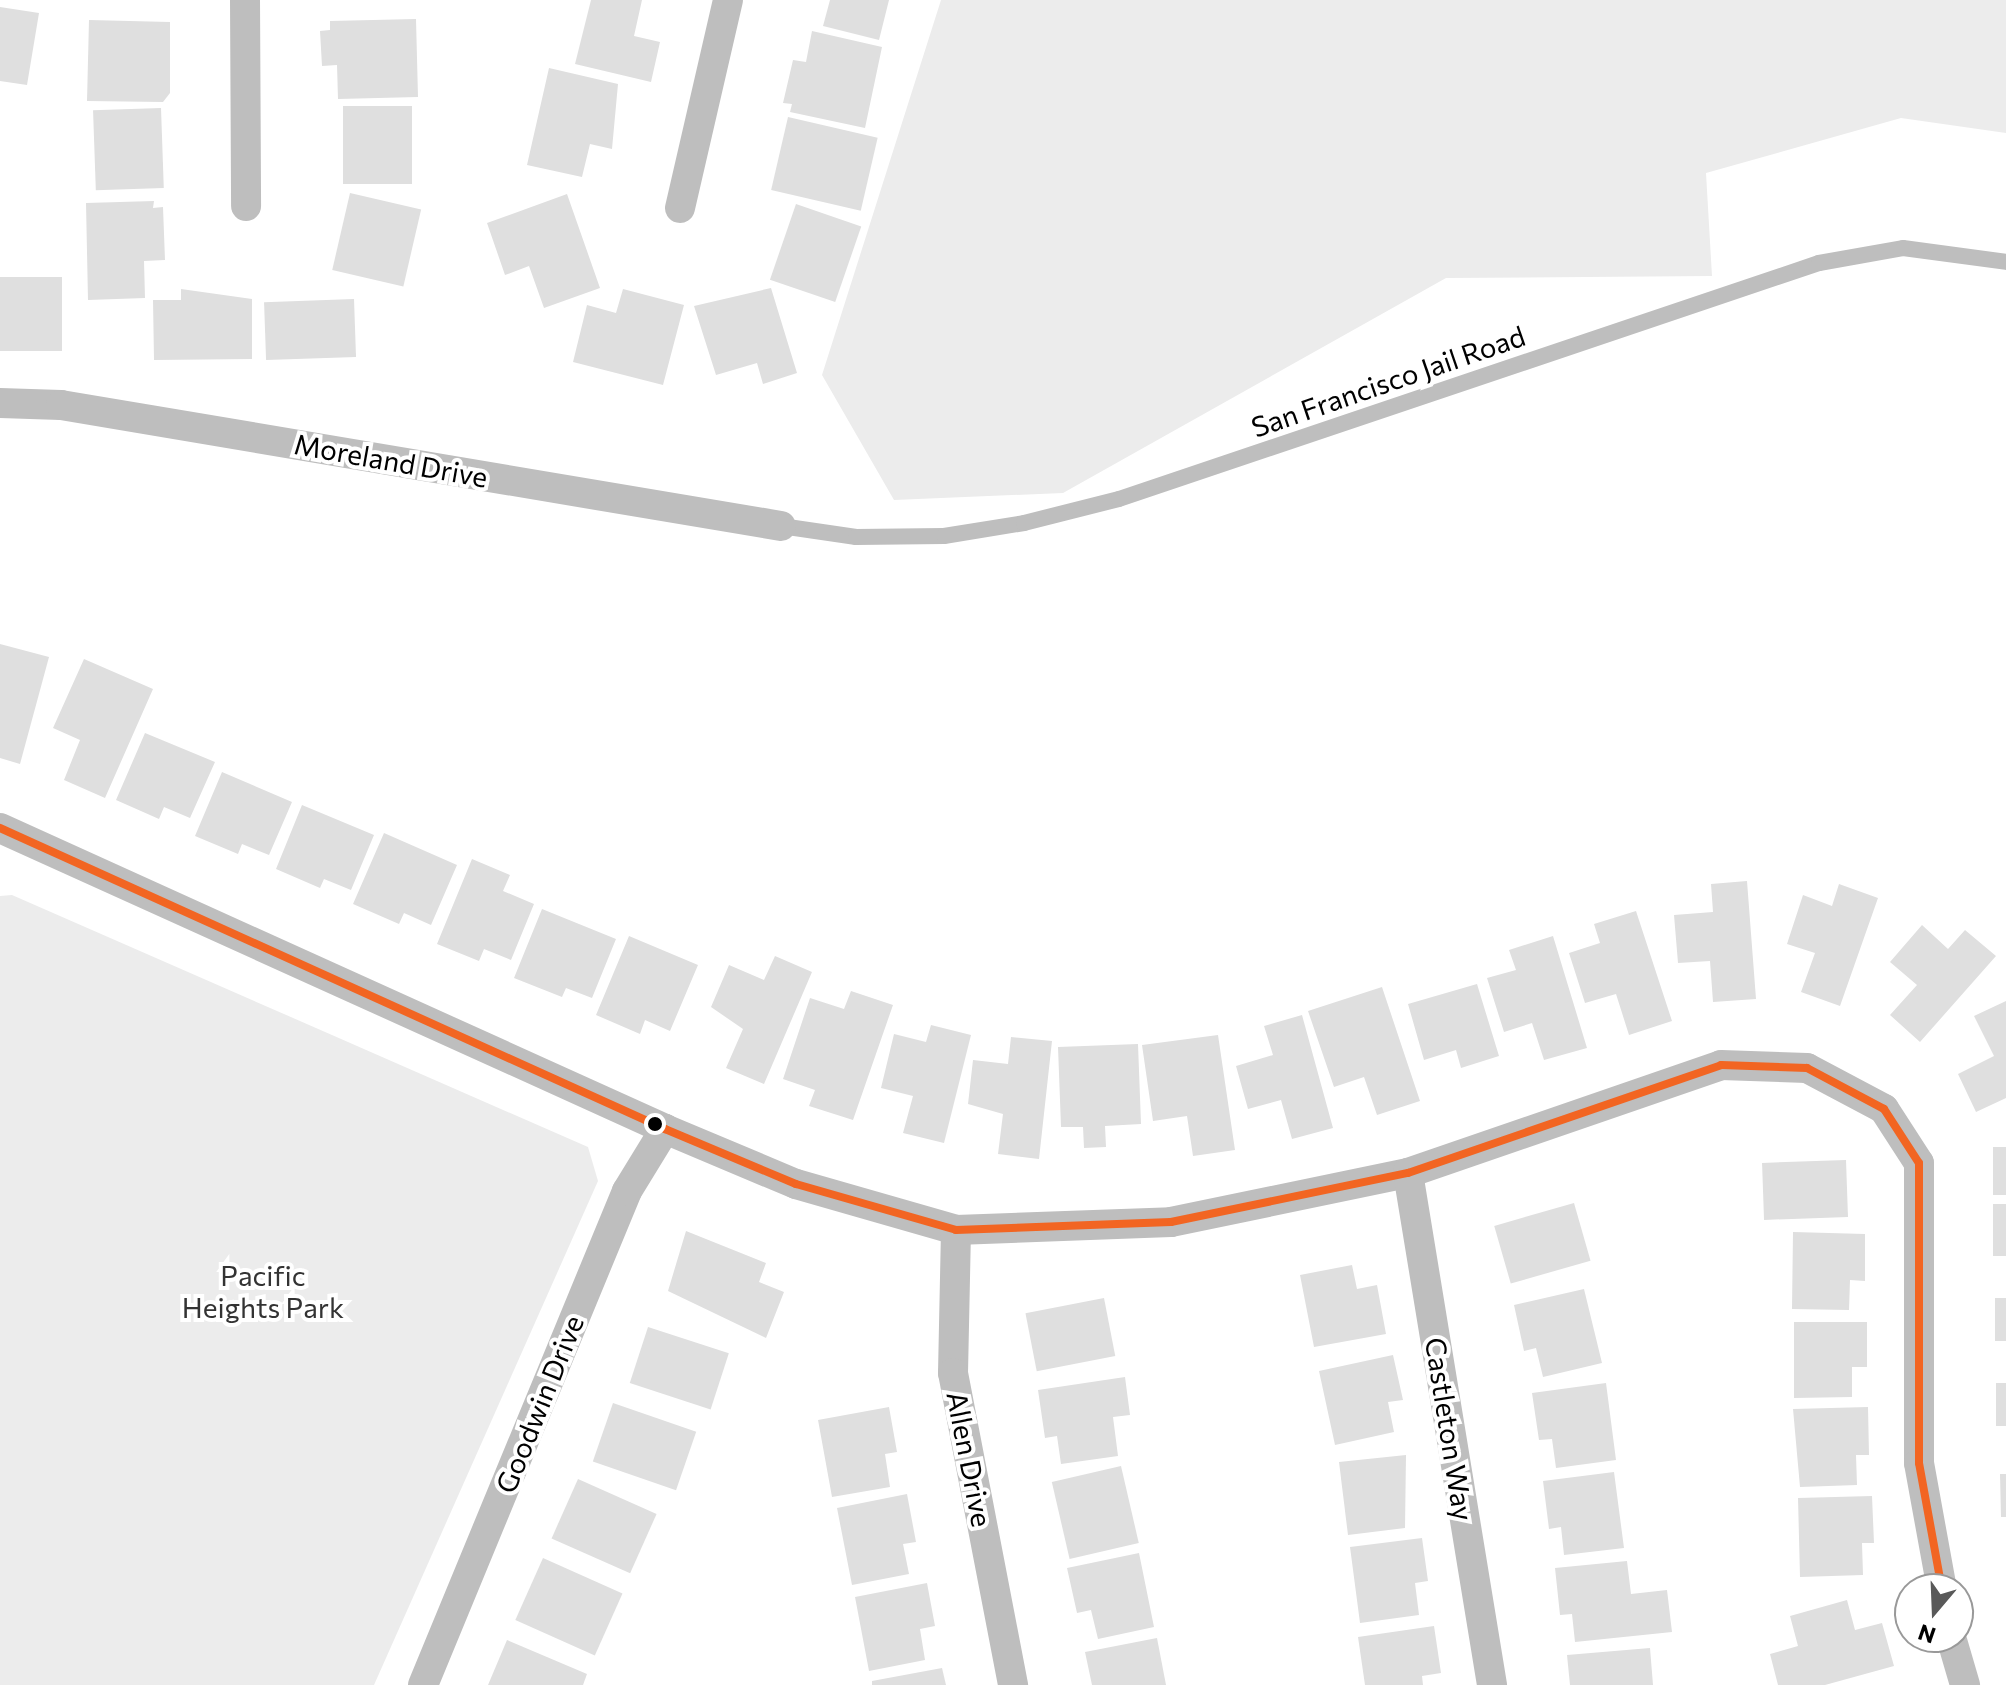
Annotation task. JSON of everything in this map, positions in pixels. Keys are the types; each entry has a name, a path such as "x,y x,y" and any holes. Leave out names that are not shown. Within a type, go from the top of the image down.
{"street":[{"path":"245,0 246,206"},
{"path":"680,208 728,0"},
{"name":"Moreland Drive","path":"0,403 61,405 781,526"},
{"path":"0,828 665,1129 796,1184 956,1230 1171,1222 1408,1173 1721,1065 1807,1068 1884,1109 1919,1163 1919,1463 1939,1573"},
{"name":"Goodwin Drive","path":"423,1685 627,1191 665,1129"},
{"name":"Castleton Way","path":"1408,1173 1492,1685"},
{"name":"Allen Drive","path":"956,1230 953,1373 1013,1685"},
{"path":"1956,1653 1965,1685"}],"lane":[{"name":"San Francisco Jail Road","path":"781,526 856,537 944,536 1024,523 1119,499 1819,263 1903,248 2006,262"}],"green space":[{"path":"941,0 2006,0 2006,133 1901,118 1706,173 1712,276 1446,278 1063,493 894,500 822,375"},
{"name":"Pacific Heights Park","path":"12,895 588,1147 598,1181 374,1685 0,1685 0,896"}],"building":[{"path":"591,0 642,0 634,36 660,42 651,82 575,64"},
{"path":"830,0 889,0 879,40 823,26"},
{"path":"0,7 39,13 27,85 0,81"},
{"path":"416,19 418,97 338,99 337,65 322,66 320,31 330,30 330,21"},
{"path":"89,20 170,22 170,93 163,102 87,101"},
{"path":"812,31 882,47 865,128 790,112 792,104 783,103 793,60 806,62"},
{"path":"549,68 618,84 612,149 590,144 582,177 527,165"},
{"path":"343,106 412,106 412,184 343,184"},
{"path":"161,108 164,188 96,190 93,110"},
{"path":"788,117 878,138 861,211 771,190"},
{"path":"350,193 421,209 403,286 332,270"},
{"path":"567,194 600,288 544,308 529,266 505,275 487,223"},
{"path":"154,201 153,208 163,207 165,260 144,261 145,298 88,300 86,203"},
{"path":"796,204 861,226 835,302 770,280"},
{"path":"0,277 62,277 62,351 0,351"},
{"path":"771,288 797,373 763,384 757,363 716,375 694,306"},
{"path":"181,289 252,299 252,359 154,360 153,300 181,300"},
{"path":"623,289 684,305 663,385 573,362 587,305 616,313"},
{"path":"354,299 356,357 266,360 264,302"},
{"path":"0,644 49,657 20,764 0,758"},
{"path":"84,659 153,689 105,798 64,780 80,740 53,728"},
{"path":"145,733 215,762 190,818 164,807 159,819 116,800"},
{"path":"222,772 292,802 269,855 242,844 238,854 195,836"},
{"path":"302,805 374,835 351,890 324,879 320,888 276,869"},
{"path":"384,833 457,865 431,925 404,913 399,924 353,904"},
{"path":"472,859 510,875 503,891 534,904 511,960 484,949 479,961 437,944"},
{"path":"1747,881 1756,999 1713,1002 1710,961 1678,963 1674,915 1713,912 1711,884"},
{"path":"1839,884 1878,898 1840,1006 1801,992 1815,953 1787,944 1803,895 1832,906"},
{"path":"542,909 616,939 592,998 566,988 562,997 514,978"},
{"path":"1636,911 1672,1021 1629,1035 1616,994 1585,1003 1569,953 1600,943 1594,924"},
{"path":"1922,925 1948,949 1965,930 1996,956 1920,1042 1890,1015 1917,985 1890,962"},
{"path":"629,936 698,965 670,1031 645,1020 640,1034 596,1015"},
{"path":"1553,936 1587,1048 1544,1060 1532,1023 1504,1032 1487,978 1516,970 1509,950"},
{"path":"775,956 812,972 764,1084 726,1068 743,1029 711,1007 729,965 764,980"},
{"path":"1477,984 1499,1056 1461,1068 1456,1050 1424,1060 1408,1004"},
{"path":"1382,987 1420,1101 1377,1115 1364,1077 1334,1087 1308,1011"},
{"path":"851,991 893,1005 853,1120 809,1106 815,1090 783,1079 810,998 844,1009"},
{"path":"2006,1001 2006,1098 1976,1112 1958,1074 1994,1056 1974,1016"},
{"path":"1302,1015 1333,1128 1292,1139 1281,1100 1248,1109 1236,1066 1273,1055 1264,1026"},
{"path":"931,1025 971,1035 944,1143 903,1133 913,1096 881,1088 894,1034 926,1042"},
{"path":"1218,1035 1235,1150 1193,1156 1187,1116 1153,1121 1142,1045"},
{"path":"1011,1037 1052,1041 1039,1159 998,1154 1003,1114 968,1104 973,1060 1008,1064"},
{"path":"1138,1044 1141,1124 1105,1126 1106,1147 1084,1148 1083,1127 1061,1127 1058,1047"},
{"path":"1993,1147 2006,1147 2006,1195 1993,1195"},
{"path":"1846,1160 1848,1217 1764,1220 1762,1163"},
{"path":"1574,1203 1591,1261 1511,1284 1494,1226"},
{"path":"1993,1204 2006,1204 2006,1256 1993,1256"},
{"path":"686,1231 766,1263 759,1282 784,1292 766,1338 668,1291"},
{"path":"1793,1232 1865,1234 1865,1281 1850,1280 1849,1310 1792,1309"},
{"path":"1352,1265 1357,1289 1377,1285 1386,1334 1314,1347 1300,1275"},
{"path":"1584,1289 1602,1363 1543,1377 1536,1348 1524,1351 1514,1305"},
{"path":"1104,1298 1115,1356 1037,1371 1025,1313"},
{"path":"1995,1298 2006,1298 2006,1341 1995,1341"},
{"path":"1794,1322 1867,1322 1867,1367 1852,1367 1852,1397 1794,1398"},
{"path":"648,1327 729,1353 711,1409 630,1383"},
{"path":"1393,1355 1403,1400 1388,1402 1394,1432 1335,1445 1319,1371"},
{"path":"1125,1377 1130,1415 1113,1417 1118,1456 1061,1464 1057,1436 1045,1438 1038,1390"},
{"path":"1606,1383 1616,1460 1556,1468 1552,1439 1539,1440 1532,1393"},
{"path":"1996,1383 2006,1383 2006,1426 1996,1426"},
{"path":"613,1403 696,1432 676,1490 593,1462"},
{"path":"889,1407 897,1452 885,1454 890,1487 832,1497 818,1420"},
{"path":"1868,1407 1869,1455 1856,1455 1857,1485 1800,1487 1793,1409"},
{"path":"1406,1455 1405,1528 1348,1535 1339,1462"},
{"path":"1121,1466 1139,1543 1070,1559 1052,1482"},
{"path":"1614,1472 1624,1548 1564,1555 1561,1527 1549,1529 1543,1481"},
{"path":"2000,1474 2006,1474 2006,1517 2001,1517"},
{"path":"578,1479 657,1514 630,1573 552,1538"},
{"path":"907,1494 916,1542 903,1544 909,1574 852,1585 837,1508"},
{"path":"1872,1496 1874,1543 1862,1543 1863,1575 1800,1577 1798,1498"},
{"path":"1422,1538 1428,1581 1415,1583 1419,1615 1360,1623 1350,1547"},
{"path":"1139,1553 1154,1627 1098,1639 1091,1610 1077,1613 1067,1568"},
{"path":"543,1558 622,1593 595,1656 515,1620"},
{"path":"1627,1561 1631,1594 1667,1590 1672,1632 1575,1642 1572,1614 1560,1615 1555,1568"},
{"path":"927,1583 935,1626 920,1629 925,1660 869,1671 855,1597"},
{"path":"1847,1600 1855,1630 1882,1623 1894,1666 1825,1685 1778,1685 1770,1654 1798,1646 1790,1616"},
{"path":"1434,1626 1441,1673 1422,1676 1423,1685 1365,1685 1358,1637"},
{"path":"1157,1638 1166,1685 1092,1685 1085,1652"},
{"path":"507,1640 587,1674 583,1685 488,1685"},
{"path":"1650,1648 1653,1685 1570,1685 1567,1655"},
{"path":"942,1668 946,1685 872,1685 872,1681"}],"transit line":[{"path":"0,828 665,1129 796,1184 956,1230 1171,1222 1408,1173 1721,1065 1807,1068 1884,1109 1919,1163 1919,1463 1939,1573"}]}
